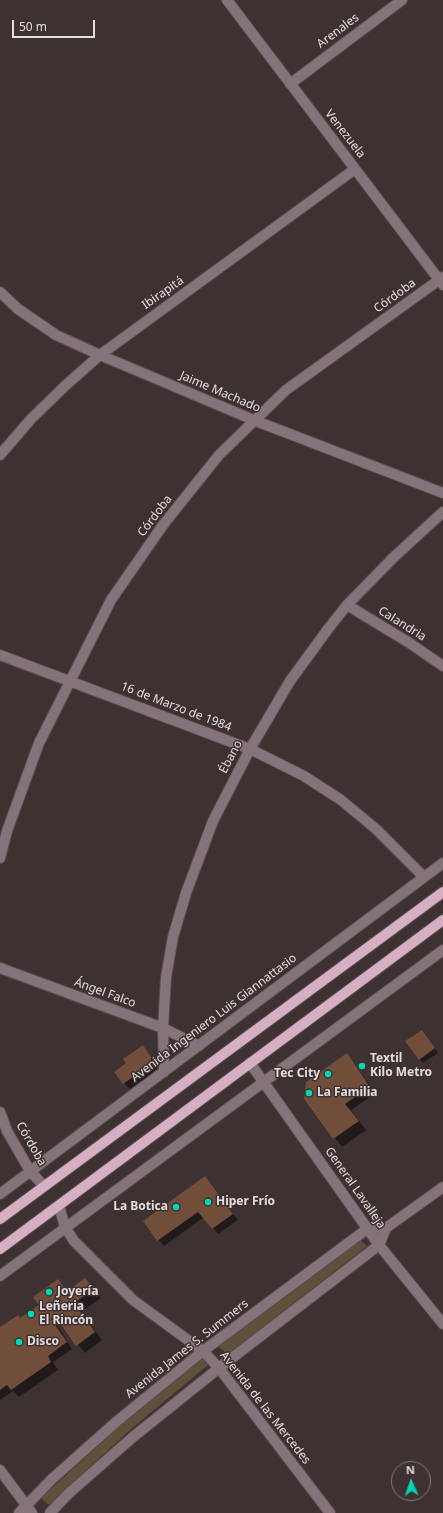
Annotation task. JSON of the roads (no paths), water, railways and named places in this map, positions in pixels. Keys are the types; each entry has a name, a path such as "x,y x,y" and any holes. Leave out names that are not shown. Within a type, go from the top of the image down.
{"main road":[{"path":"0,1219 443,892"},
{"path":"0,1250 443,920"}],"street":[{"name":"Venezuela","path":"227,0 442,281"},
{"name":"Arenales","path":"290,84 402,0"},
{"name":"Ibirapitá","path":"0,455 31,419 66,385 100,356 355,169"},
{"name":"Córdoba","path":"0,858 7,831 39,743 69,680 111,600 163,525 219,456 286,390 442,281"},
{"name":"Jaime Machado","path":"0,292 18,309 56,335 100,356 256,421 443,493"},
{"name":"Ébano","path":"164,1072 163,1028 166,976 173,937 186,893 213,821 250,749 290,681 347,605 394,557 443,512"},
{"name":"Calandria","path":"347,605 408,642 443,666"},
{"name":"16 de Marzo de 1984","path":"0,655 250,749 304,776 341,800 376,829 424,878"},
{"name":"Avenida Ingeniero Luis Giannattasio","path":"0,1194 443,863"},
{"path":"0,1276 443,950"},
{"name":"Ángel Falco","path":"0,968 163,1028 200,1046"},
{"name":"General Lavalleja","path":"250,1064 264,1081 367,1229 443,1324"},
{"name":"Córdoba","path":"0,1112 30,1171 44,1186"},
{"path":"50,1513 68,1494 133,1437 219,1368 379,1245 386,1228 443,1187"},
{"name":"Avenida de las Mercedes","path":"59,1206 65,1227 74,1241 134,1300 203,1351 219,1368 330,1513"},
{"path":"367,1229 386,1228"},
{"name":"Avenida James S. Summers","path":"19,1513 26,1504 116,1422 203,1351 367,1229"},
{"path":"0,1470 32,1513"}],"place":[{"name":"Textil Kilo Metro","path":"362,1066"},
{"name":"Tec City","path":"328,1074"},
{"name":"La Familia","path":"309,1093"},
{"name":"Hiper Frío","path":"208,1202"},
{"name":"La Botica","path":"176,1207"},
{"name":"Joyería","path":"49,1292"},
{"name":"Leñeria El Rincón","path":"31,1314"},
{"name":"Disco","path":"19,1342"}]}
